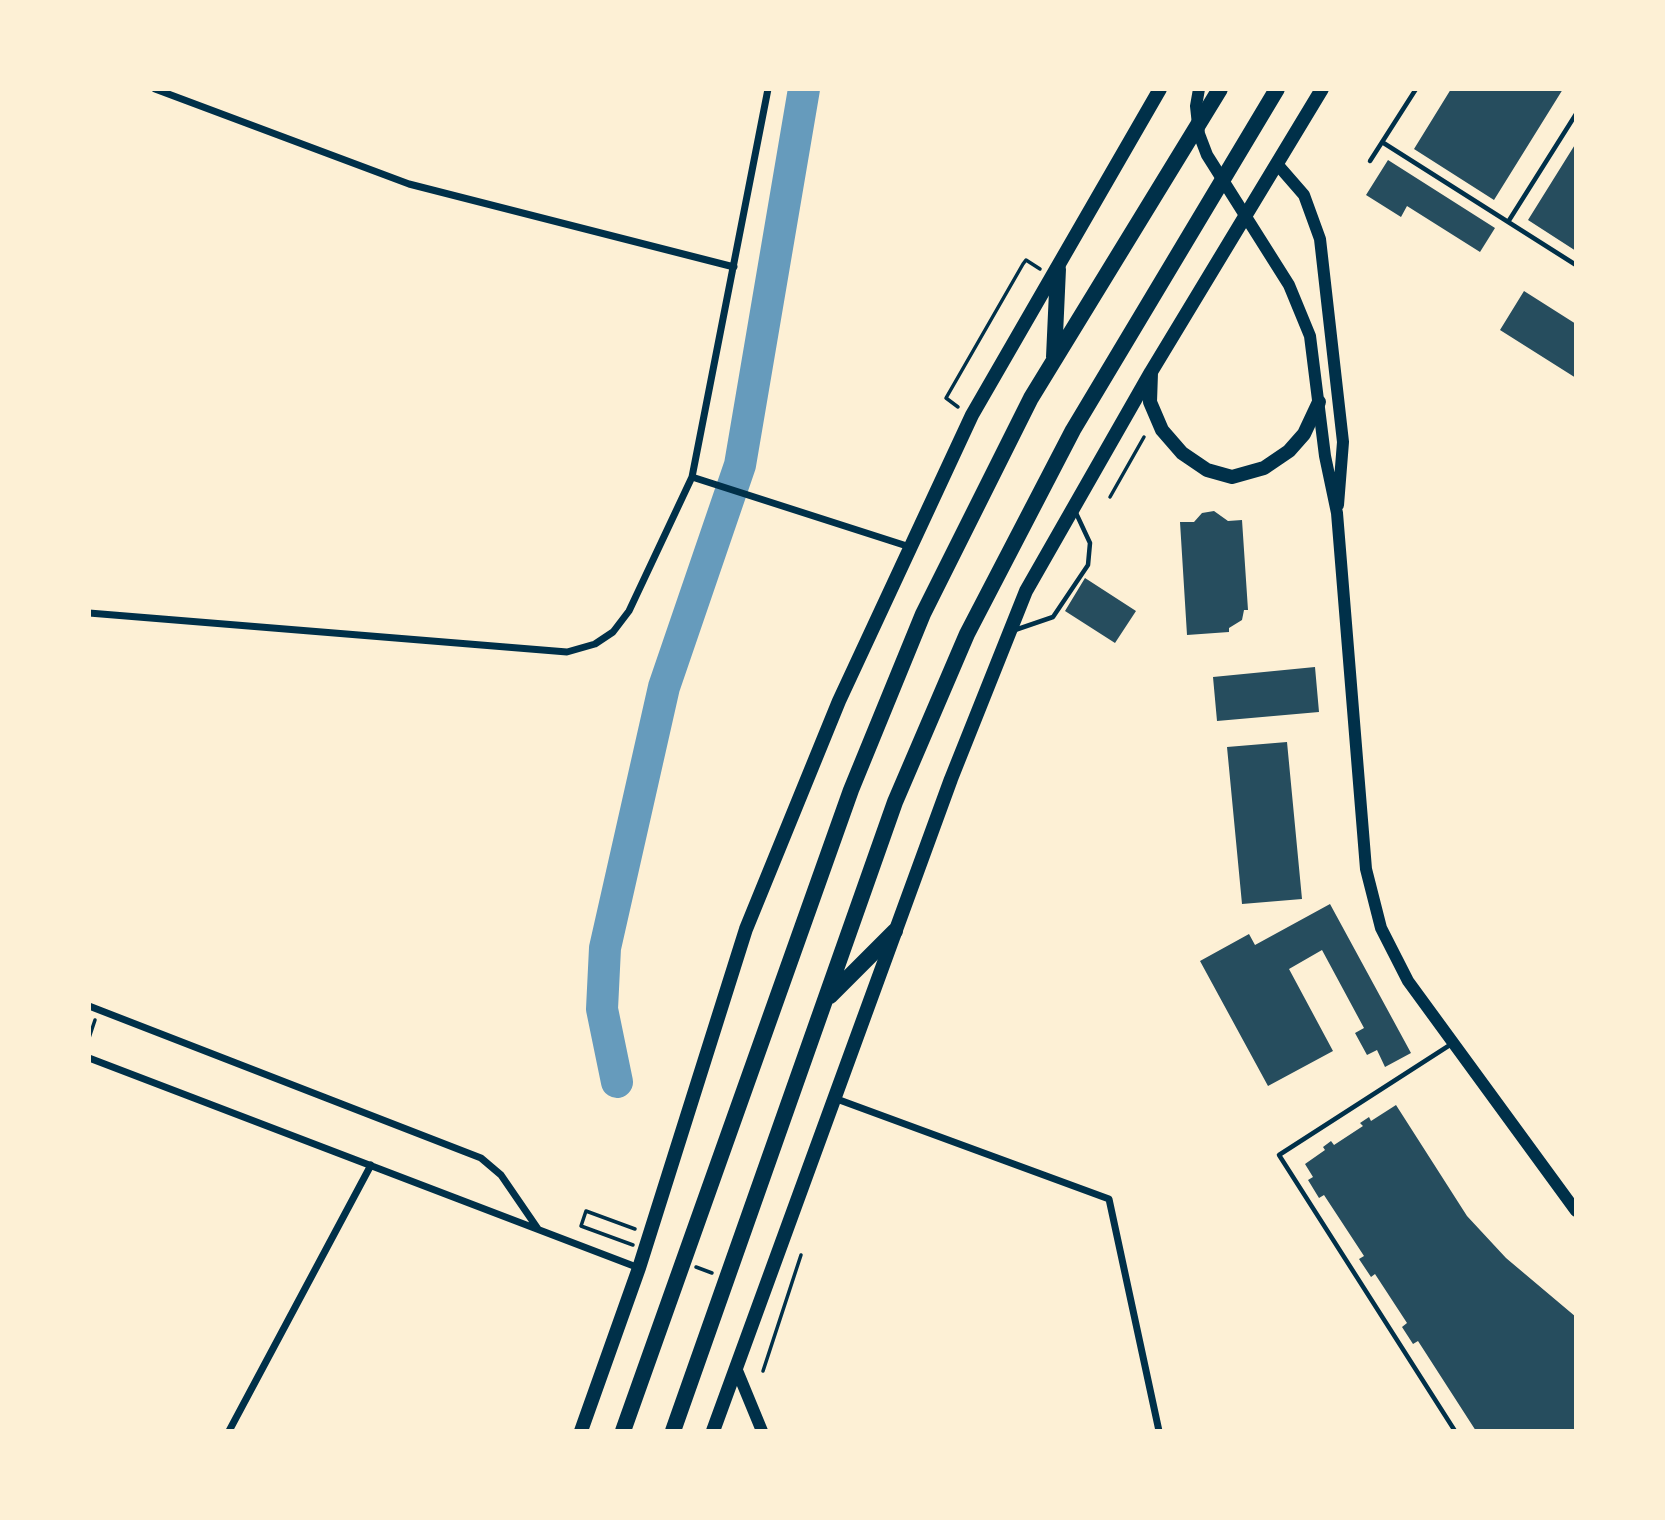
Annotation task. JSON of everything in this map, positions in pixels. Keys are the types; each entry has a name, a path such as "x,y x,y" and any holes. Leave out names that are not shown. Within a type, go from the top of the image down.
{"highway":[{"path":"623,1431 850,790 923,614 1031,398 1220,89"},
{"path":"673,1431 895,802 967,634 1073,430 1277,89"},
{"path":"1054,361 1058,269"},
{"path":"826,1000 895,931"}],"main road":[{"path":"581,1431 639,1268 746,929 838,701 972,415 1160,89"},
{"path":"713,1431 895,931 1006,637 1026,591 1151,372 1322,89"},
{"path":"1151,372 1150,402 1162,430 1182,453 1207,470 1232,477 1264,468 1289,451 1304,433 1319,402"}],"street":[{"path":"155,89 409,184 734,267"},
{"path":"89,613 567,652 595,644 613,632 629,611 692,477 768,89"},
{"path":"1199,89 1196,106 1199,134 1207,155 1289,285 1305,319 1314,354 1325,456 1337,513 1363,834 1373,901 1392,955 1576,1211"},
{"path":"1277,164 1304,195 1320,239 1343,442 1343,475 1337,513"},
{"path":"692,477 760,496 911,547"},
{"path":"89,1006 481,1158 501,1175 538,1229"},
{"path":"89,1058 639,1268"},
{"path":"834,1098 1109,1199 1158,1431"},
{"path":"229,1431 371,1166"},
{"path":"736,1368 762,1431"}],"lane":[{"path":"1370,161 1416,89"},
{"path":"1508,222 1576,114"},
{"path":"1382,142 1576,265"},
{"path":"1006,637 1016,629 1053,617 1088,565 1090,543 1074,503"},
{"path":"1453,1043 1279,1155 1455,1431"}],"path":[{"path":"958,407 946,398 1023,264 1026,260 1040,269"},
{"path":"1110,498 1144,437"},
{"path":"89,1038 99,1010"},
{"path":"611,1237 581,1226 586,1211 635,1229"},
{"path":"763,1371 801,1255"}],"building":[{"path":"1451,89 1563,89 1494,200 1414,149"},
{"path":"1576,143 1576,251 1528,220"},
{"path":"1388,160 1495,228 1480,252 1407,206 1401,217 1366,195"},
{"path":"1524,291 1576,324 1576,378 1500,330"},
{"path":"1214,511 1228,521 1242,520 1248,610 1244,610 1242,620 1229,628 1229,632 1187,635 1180,522 1194,522 1202,513"},
{"path":"1085,578 1136,611 1115,643 1065,611"},
{"path":"1315,667 1319,712 1217,721 1213,677"},
{"path":"1287,742 1302,899 1242,904 1227,747"},
{"path":"1330,904 1411,1053 1385,1067 1377,1050 1367,1055 1355,1033 1364,1028 1322,950 1289,969 1333,1051 1268,1086 1200,961 1249,934 1255,945"},
{"path":"1396,1105 1467,1216 1506,1258 1576,1317 1576,1431 1476,1431 1418,1341 1413,1344 1402,1327 1407,1323 1375,1274 1371,1277 1359,1259 1364,1256 1324,1195 1319,1198 1308,1180 1313,1177 1305,1164 1325,1150 1323,1147 1331,1141 1334,1145 1363,1126 1360,1123 1369,1117 1371,1121"}],"waterway":[{"path":"617,1082 602,1009 605,948 664,687 740,465 804,89"}]}
